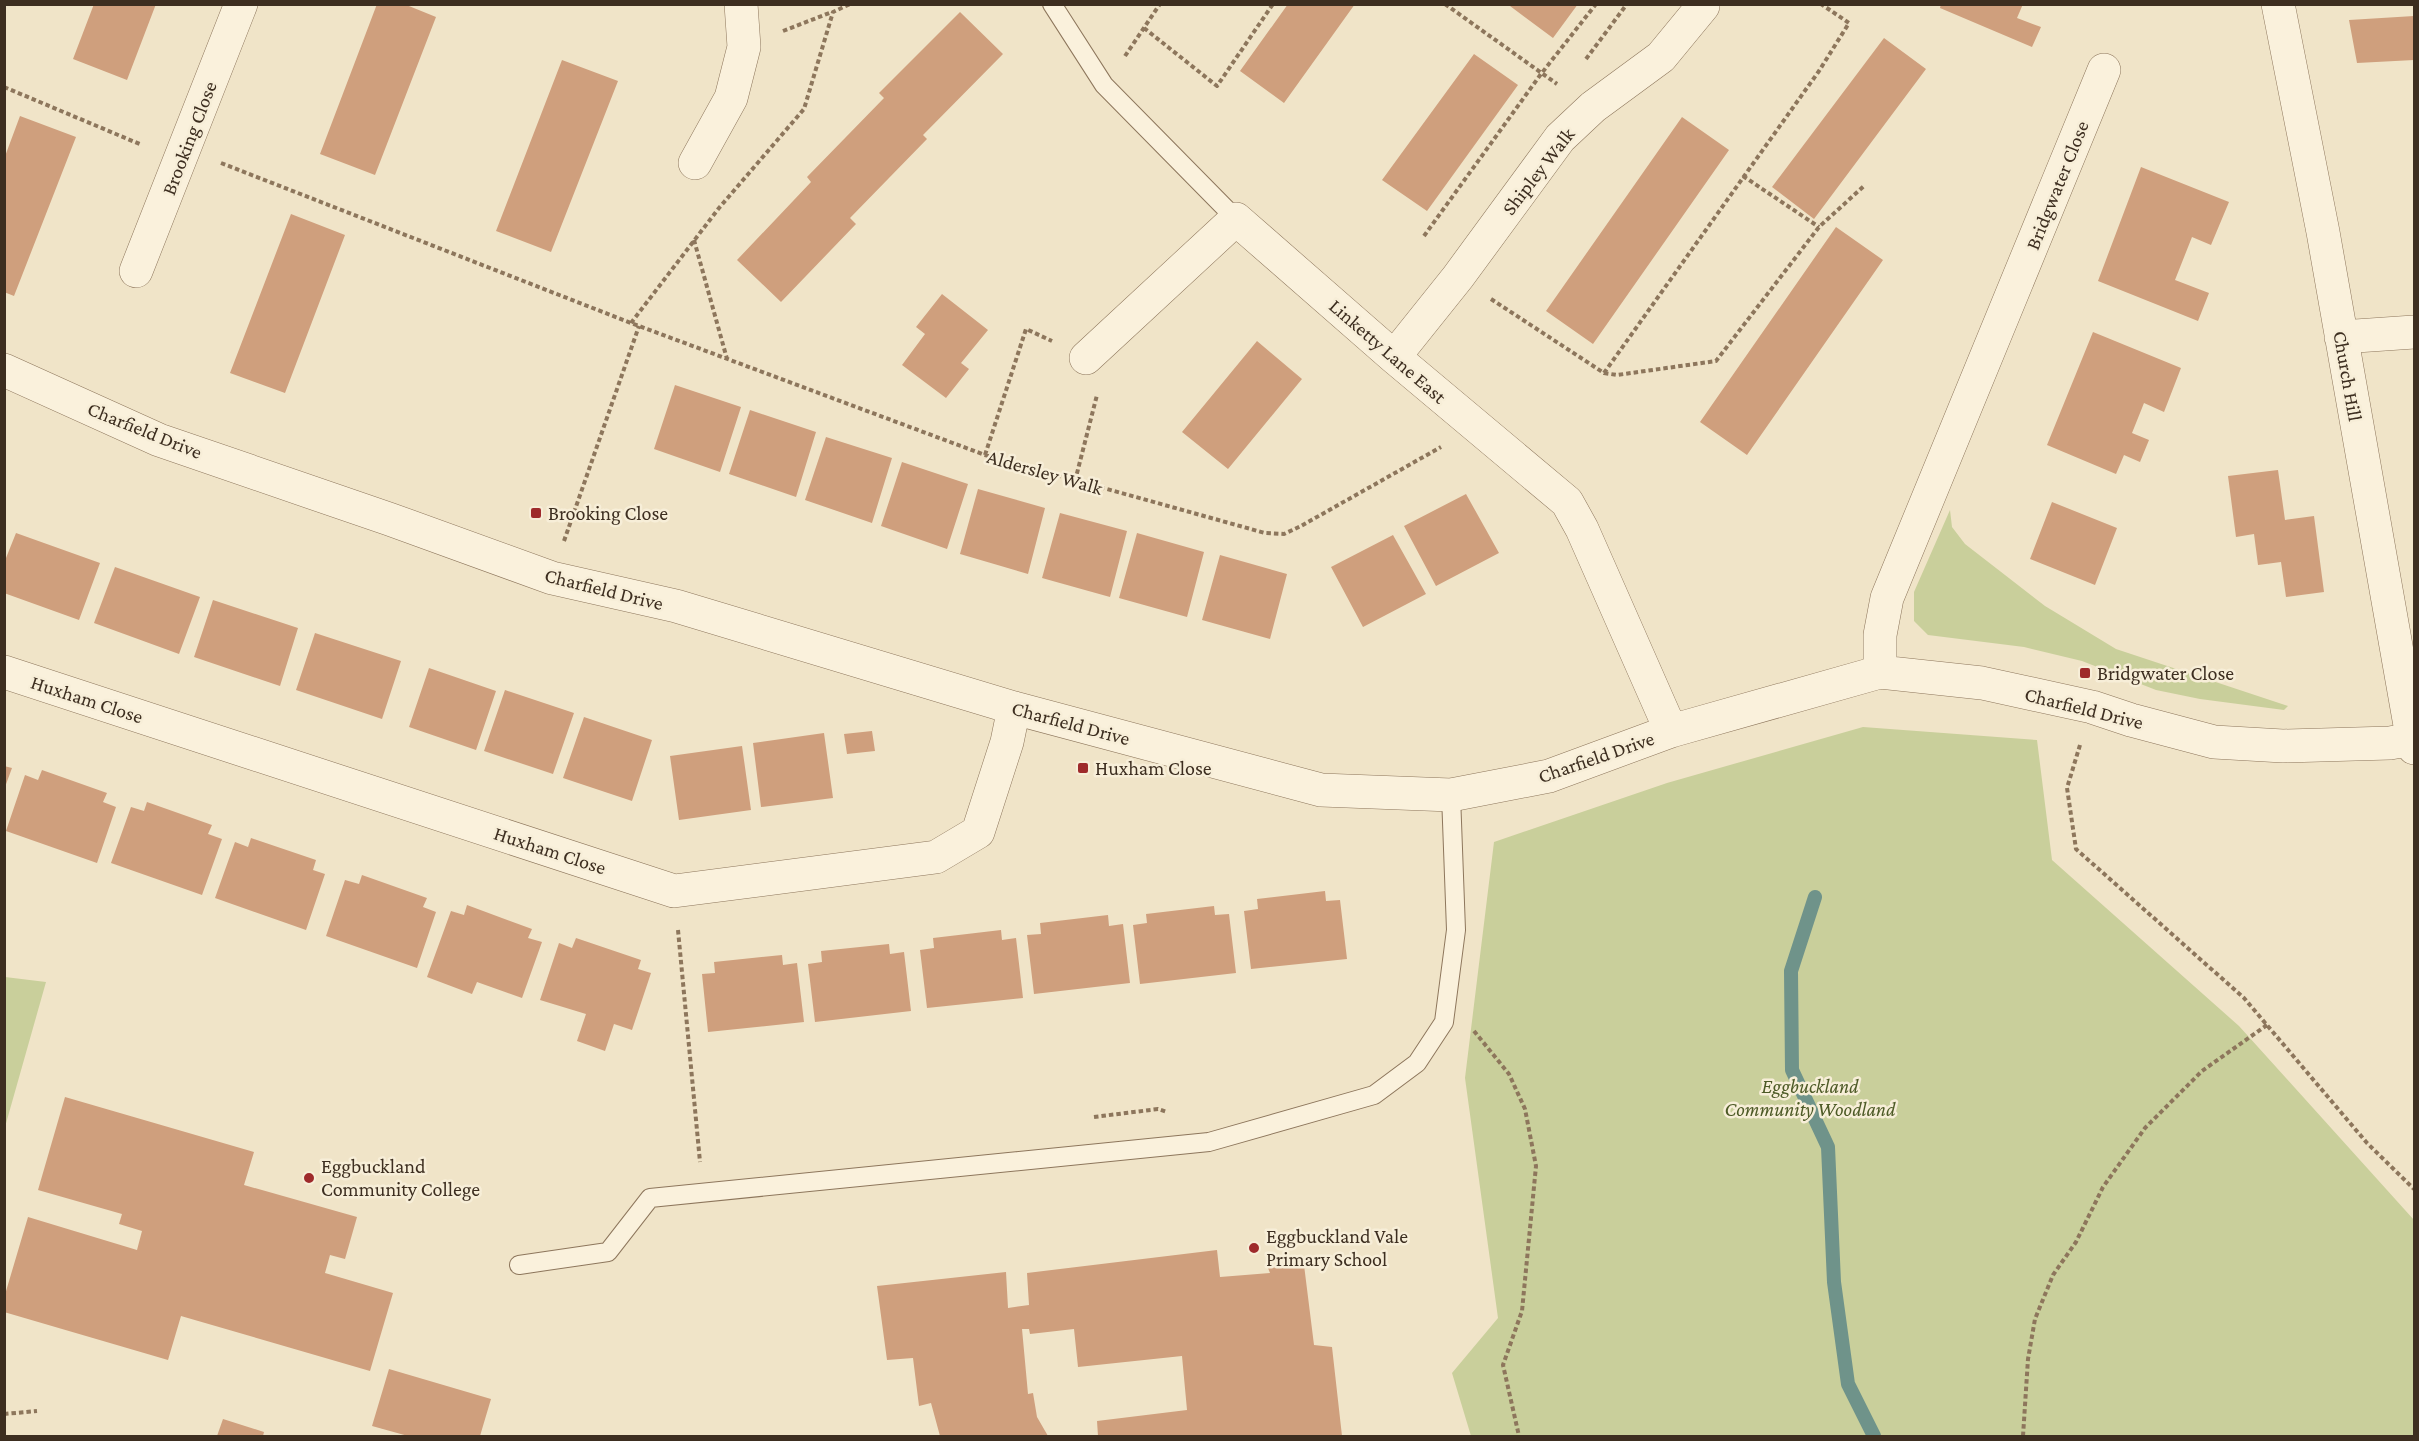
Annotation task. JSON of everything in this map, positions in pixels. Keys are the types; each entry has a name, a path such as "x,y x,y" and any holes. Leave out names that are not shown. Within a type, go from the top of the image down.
{"street":[{"name":"Brooking Close","path":"136,271 241,4"},
{"path":"695,164 731,98 744,47 741,4"},
{"name":"Church Hill","path":"2278,4 2323,232 2413,743"},
{"name":"Shipley Walk","path":"1395,357 1458,277 1560,138 1593,107 1661,57 1703,6"},
{"name":"Bridgwater Close","path":"1880,672 1880,635 1887,598 2104,70"},
{"path":"1086,358 1236,219"},
{"name":"Linketty Lane East","path":"1236,219 1567,502 1582,529 1671,731"},
{"path":"2341,337 2415,332"},
{"name":"Charfield Drive","path":"4,370 159,440 552,578 676,606 1014,708 1321,790 1451,795 1549,776 1671,731 1880,672 1982,683 2092,707 2214,742 2283,746 2413,743"},
{"name":"Huxham Close","path":"4,672 674,891 936,857 978,832 1014,708"}],"lane":[{"name":"Linketty Lane East","path":"1052,4 1104,85 1236,219"},
{"path":"519,1264 608,1251 650,1198 1209,1142 1374,1095 1417,1063 1444,1022 1456,930 1451,795"}],"path":[{"path":"744,47 850,4"},
{"path":"1160,4 1144,27 1217,86 1273,4"},
{"path":"1445,4 1565,89"},
{"path":"1424,236 1541,74 1596,4"},
{"path":"1585,62 1627,4"},
{"path":"1604,373 1819,71 1849,23 1821,4"},
{"path":"631,323 694,240 804,109 833,12"},
{"name":"Aldersley Walk","path":"4,87 156,151 183,151 219,162 631,323 985,455 1265,532 1284,534 1302,526 1446,445"},
{"path":"1743,176 1819,227"},
{"path":"1458,277 1604,373 1617,375 1716,361 1819,227 1865,185"},
{"path":"694,240 727,359"},
{"path":"552,578 639,326"},
{"path":"985,455 1026,328"},
{"path":"1076,481 1101,380 1086,358"},
{"path":"2092,707 2067,788 2076,849 2244,998 2367,1143 2415,1189"},
{"path":"678,891 678,926 690,1072 704,1192"},
{"path":"1444,1022 1471,1028 1509,1074 1526,1109 1536,1166 1522,1311 1503,1365 1519,1437"},
{"path":"2023,1437 2028,1359 2035,1318 2053,1275 2076,1242 2103,1187 2145,1128 2202,1071 2267,1025"},
{"path":"4,1414 37,1412"}],"green space":[{"path":"1950,510 1952,527 1965,544 2045,606 2116,649 2288,706 2284,710 2200,699 2156,690 2082,661 2024,647 1928,635 1914,621 1914,592"},
{"name":"Eggbuckland Community Woodland","path":"1863,727 2037,740 2052,860 2239,1026 2414,1220 2414,1436 1471,1436 1452,1373 1498,1318 1465,1078 1494,842 1667,783"},
{"path":"4,977 46,982 5,1127"}],"building":[{"path":"94,4 156,4 127,80 73,59"},
{"path":"377,4 404,4 436,17 375,175 320,154"},
{"path":"1288,4 1355,4 1284,103 1240,71"},
{"path":"1511,4 1578,4 1553,38 1510,6"},
{"path":"1941,4 2023,4 2017,18 2041,27 2032,47 1940,8"},
{"path":"960,12 1003,54 923,135 927,139 850,218 856,224 781,302 737,260 811,182 807,177 884,98 879,93"},
{"path":"2414,16 2414,60 2357,63 2349,20"},
{"path":"1884,38 1926,69 1814,219 1772,187"},
{"path":"1474,54 1518,85 1427,211 1382,180"},
{"path":"562,60 618,81 551,252 496,231"},
{"path":"20,116 76,137 14,296 4,292 4,159"},
{"path":"1682,117 1729,150 1593,344 1546,311"},
{"path":"2141,167 2229,202 2211,245 2192,237 2175,280 2209,293 2198,321 2098,281"},
{"path":"291,214 345,235 285,393 230,373"},
{"path":"1836,227 1883,260 1747,455 1700,422"},
{"path":"942,294 988,330 961,363 969,369 946,398 902,365 925,334 916,327"},
{"path":"2093,332 2181,368 2164,412 2144,403 2132,433 2149,440 2140,462 2124,455 2116,474 2047,445"},
{"path":"1257,341 1302,379 1228,469 1182,432"},
{"path":"675,385 741,407 720,472 654,449"},
{"path":"750,410 816,432 796,497 729,474"},
{"path":"826,437 892,458 872,523 805,500"},
{"path":"902,462 968,484 947,549 881,526"},
{"path":"2278,470 2285,520 2314,516 2324,592 2286,597 2281,562 2258,565 2254,534 2236,537 2228,476"},
{"path":"978,489 1045,508 1028,574 960,554"},
{"path":"1466,494 1499,553 1436,586 1404,526"},
{"path":"2052,502 2117,528 2095,585 2030,559"},
{"path":"1060,513 1127,531 1110,597 1042,578"},
{"path":"16,533 100,563 79,620 4,593 4,563"},
{"path":"1137,533 1204,552 1187,617 1119,598"},
{"path":"1393,535 1426,594 1363,627 1331,567"},
{"path":"1220,555 1287,574 1270,639 1202,620"},
{"path":"115,567 200,597 179,654 94,623"},
{"path":"213,600 298,628 280,686 194,657"},
{"path":"315,633 401,661 382,719 296,690"},
{"path":"429,668 496,691 476,750 409,727"},
{"path":"505,690 574,713 553,774 484,751"},
{"path":"584,717 652,740 632,801 563,778"},
{"path":"872,731 875,751 847,754 844,734"},
{"path":"824,733 833,798 761,807 753,743"},
{"path":"742,746 751,810 679,820 670,756"},
{"path":"4,766 12,768 5,787 4,787"},
{"path":"42,770 107,793 103,802 116,807 97,863 6,831 25,775 38,780"},
{"path":"147,802 212,825 208,834 222,839 202,895 111,863 131,807 144,811"},
{"path":"251,838 316,860 313,870 325,874 306,930 215,898 235,842 248,847"},
{"path":"362,875 427,898 423,907 436,912 417,968 326,936 345,880 359,884"},
{"path":"1325,891 1326,901 1340,900 1347,959 1251,969 1244,911 1258,909 1257,899"},
{"path":"467,905 532,929 528,938 542,942 522,998 477,982 472,994 427,977 451,911 464,915"},
{"path":"1214,906 1215,915 1229,914 1236,973 1140,984 1133,925 1147,923 1146,914"},
{"path":"1108,915 1109,926 1123,924 1130,983 1034,994 1027,935 1041,934 1040,923"},
{"path":"1001,930 1002,940 1016,938 1023,998 927,1008 920,950 934,948 933,938"},
{"path":"576,938 641,960 638,969 651,973 632,1030 614,1024 605,1051 577,1041 586,1014 540,1000 559,943 572,948"},
{"path":"889,944 890,954 904,952 911,1011 815,1022 808,964 822,962 821,951"},
{"path":"782,955 783,965 797,963 804,1022 708,1032 702,974 715,973 714,962"},
{"path":"65,1097 254,1152 244,1185 357,1217 345,1259 330,1255 325,1273 393,1293 370,1371 181,1316 168,1360 4,1312 4,1298 28,1217 137,1250 142,1231 119,1224 122,1214 38,1190"},
{"path":"1217,1250 1220,1277 1270,1273 1268,1268 1304,1265 1314,1345 1332,1347 1342,1436 1098,1436 1097,1421 1187,1410 1182,1356 1078,1367 1074,1329 1030,1334 1029,1329 1022,1329 1028,1394 1033,1393 1037,1417 1048,1436 940,1436 931,1403 919,1406 913,1358 887,1360 877,1286 1006,1272 1008,1308 1029,1305 1027,1273"},
{"path":"389,1369 491,1399 480,1436 408,1436 372,1426"},
{"path":"223,1419 264,1432 263,1436 217,1436"}],"waterway":[{"path":"1815,897 1791,971 1792,1070 1828,1147 1834,1282 1848,1384 1874,1436"}],"place":[{"name":"Brooking Close","path":"536,513"},
{"name":"Bridgwater Close","path":"2085,673"},
{"name":"Huxham Close","path":"1083,768"},
{"name":"Eggbuckland Community College","path":"309,1178"},
{"name":"Eggbuckland Vale Primary School","path":"1254,1248"}]}
